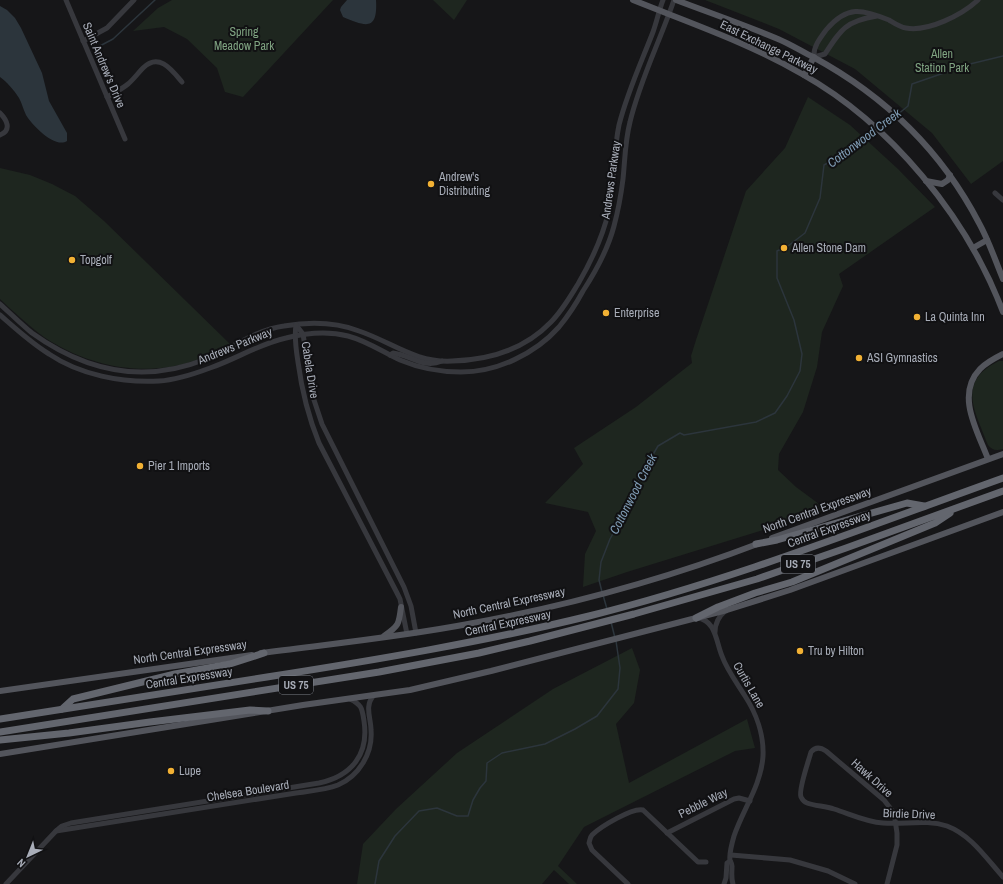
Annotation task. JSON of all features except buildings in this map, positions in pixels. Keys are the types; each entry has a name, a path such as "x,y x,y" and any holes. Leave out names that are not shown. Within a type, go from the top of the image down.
{"highway":[{"name":"Central Expressway","path":"0,719 407,654 582,618 632,605 786,556 1003,478"},
{"name":"Central Expressway","path":"0,732 378,672 498,649 634,614 756,579 1003,491"},
{"path":"756,544 777,540 907,503 924,506"},
{"path":"696,618 718,607 792,582 935,523 960,507"},
{"path":"62,710 73,699 175,674 230,664 264,653"},
{"path":"0,740 69,733 250,710 268,711"}],"main road":[{"name":"East Exchange Parkway","path":"634,0 750,48 804,75 856,111 906,158 944,203 980,259 1003,312"},
{"name":"East Exchange Parkway","path":"675,0 778,39 814,57 834,68 870,93 894,113 922,140 950,175 972,209 1003,279"},
{"path":"804,75 814,57"},
{"path":"926,181 942,184 948,180 950,175"},
{"path":"973,248 987,240"},
{"path":"988,459 969,409 968,397 970,386 975,375 981,368 1003,354"},
{"path":"992,361 1003,359"},
{"name":"North Central Expressway","path":"0,691 264,653 382,638 513,616 681,572 1003,454"},
{"path":"0,754 410,690 491,671 728,610 790,590 1003,512"},
{"path":"382,638 399,624 401,607"}],"street":[{"name":"Saint Andrew's Drive","path":"66,0 125,138"},
{"path":"83,41 99,34 107,28 134,0"},
{"name":"Andrews Parkway","path":"0,304 31,332 76,359 111,370 137,372 171,370 182,367 208,358 251,336 269,329 296,325 333,324 366,333 417,356 443,361 475,359 500,354 527,342 550,324 568,301 600,242 605,225 614,178 616,147 623,113 631,85 654,29 663,0"},
{"name":"Andrews Parkway","path":"0,315 26,338 49,355 73,367 110,378 137,381 160,381 185,376 212,368 271,342 303,334 330,333 346,336 403,361 424,368 451,372 463,372 504,364 532,350 557,329 570,312 593,276 608,245 613,230 623,179 625,147 632,116 640,88 675,0"},
{"path":"877,16 862,18 852,23 838,35 825,54 814,57 814,49 825,32 839,18 852,12 868,12 906,28 923,27 941,23 962,13 978,0"},
{"path":"107,97 129,83 147,64 156,61 167,66 182,82"},
{"path":"0,112 8,125 4,133 0,135"},
{"path":"623,113 632,116"},
{"path":"614,178 623,179"},
{"path":"995,193 1003,200"},
{"path":"585,272 593,276"},
{"name":"Cabela Drive","path":"296,325 303,334 313,397 322,424 404,587 411,606 416,633"},
{"name":"Cabela Drive","path":"296,325 295,336 301,385 310,420 319,443 400,599 407,634"},
{"path":"390,355 397,353 414,360 434,364 443,361"},
{"path":"500,354 504,364"},
{"path":"110,378 111,370"},
{"path":"715,633 715,626 718,620 728,610"},
{"name":"Curtis Lane","path":"696,618 706,620 710,624 715,633 721,656 753,710 761,735 763,756 757,784 734,837 731,858 731,879 733,884"},
{"name":"Chelsea Boulevard","path":"56,831 296,793 330,787 338,784 355,773 368,755 372,731 368,707 374,696"},
{"name":"Chelsea Boulevard","path":"6,884 62,826 82,820 319,783 337,778 356,762 364,745 366,732 362,708 358,703 350,699"},
{"name":"Hawk Drive","path":"815,749 820,748 826,751 884,800 894,813 897,845 888,884"},
{"name":"Birdie Drive","path":"815,749 810,755 800,789 802,800 875,822 896,824 926,822 947,826 973,844 1003,877"},
{"name":"Pebble Way","path":"667,833 734,799 739,798 750,802"},
{"path":"628,884 592,850 589,843 592,835 599,829 636,810 640,809 698,862 706,862"},
{"path":"731,858 790,860 828,871 855,884"},
{"name":"Curtis Lane","path":"724,884 727,863 731,858"}],"green space":[{"name":"Spring Meadow Park","path":"172,0 333,0 243,97 225,92 217,68 187,39 164,27 133,31 158,8"},
{"path":"433,0 467,0 454,20"},
{"name":"Allen Station Park","path":"705,0 1003,0 1003,161 971,184 932,133 855,69 779,29"},
{"path":"808,97 850,125 898,169 935,207 839,274 843,286 822,332 817,367 803,412 779,454 778,470 796,487 821,506 821,512 583,587 585,554 596,531 588,512 545,503 583,464 574,448 636,407 692,363 691,356 696,340 746,191 785,148"},
{"name":"Topgolf","path":"0,168 30,175 75,196 104,221 230,344 194,361 175,366 135,369 97,362 78,355 38,333 0,299"},
{"path":"999,361 1003,361 1003,449 996,450 988,445 974,409 972,398 973,388 977,378 986,369"},
{"path":"632,648 640,670 634,703 616,724 629,783 747,719 755,748 735,751 584,827 558,866 577,884 569,884 554,870 542,884 357,884 363,844 396,809 457,753 553,689"}],"shaded area":[{"path":"347,0 376,0 375,17 372,22 368,24 358,23 343,17 340,10"},
{"path":"0,6 7,10 15,18 21,28 42,73 49,101 67,133 67,141 62,143 56,142 38,130 26,115 15,92 0,77"}],"waterway":[{"path":"96,48 113,39 155,0"},
{"name":"Cottonwood Creek","path":"897,115 908,106 912,84 970,64 1003,56"},
{"name":"Cottonwood Creek","path":"879,128 894,117"},
{"name":"Cottonwood Creek","path":"602,592 599,580 601,562 610,539 625,512 642,473 658,446 680,433 684,435 756,422 775,413 787,396 800,371 802,354 794,320 777,278 777,251 788,246 805,233 820,198 824,165 856,147 876,131"},
{"name":"Cottonwood Creek","path":"603,595 607,609"},
{"name":"Cottonwood Creek","path":"611,622 615,638"},
{"name":"Cottonwood Creek","path":"375,884 379,861 395,836 419,811 437,808 457,816 468,816 473,800 486,781 487,763 502,753 545,744 597,716 618,689 620,668 616,641"}],"place":[{"name":"Andrew's Distributing","path":"431,184"},
{"name":"Allen Stone Dam","path":"784,248"},
{"name":"Topgolf","path":"72,260"},
{"name":"Enterprise","path":"606,313"},
{"name":"La Quinta Inn","path":"917,317"},
{"name":"ASI Gymnastics","path":"859,358"},
{"name":"Pier 1 Imports","path":"140,466"},
{"name":"Tru by Hilton","path":"800,651"},
{"name":"Lupe","path":"171,771"}]}
